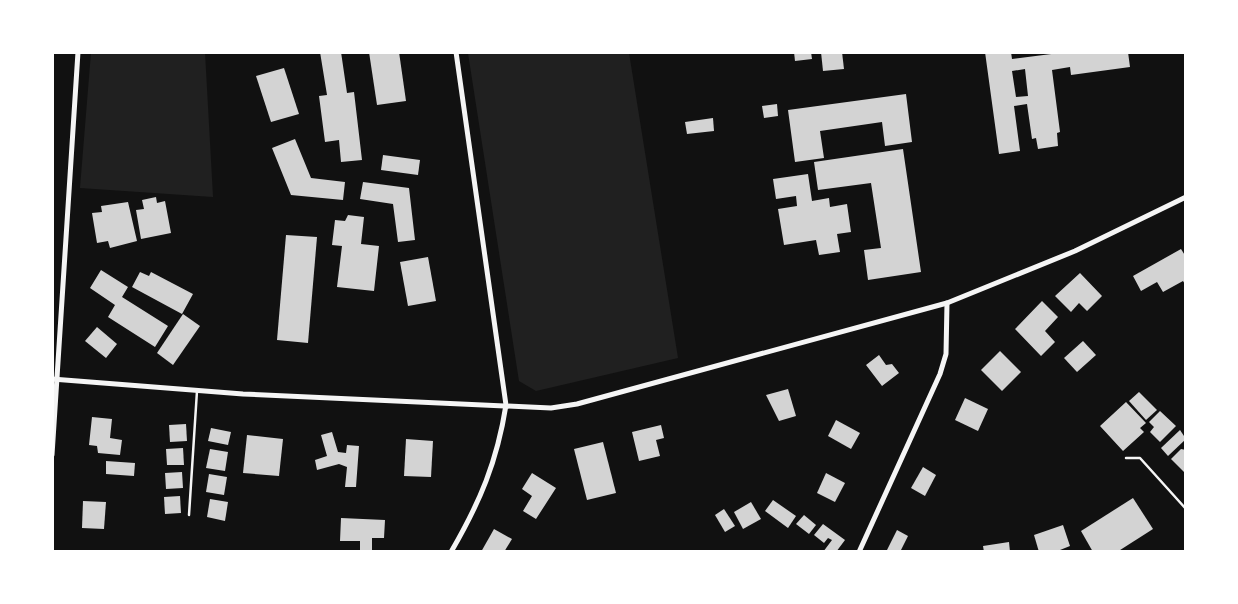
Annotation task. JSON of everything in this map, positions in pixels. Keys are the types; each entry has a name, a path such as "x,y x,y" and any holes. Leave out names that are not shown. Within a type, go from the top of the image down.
{"street":[{"path":"52,456 78,52"},
{"path":"451,551 485,486 499,448 506,405 456,52"},
{"path":"55,379 197,391 551,408 577,404 947,303 1074,251 1185,197"},
{"path":"859,551 940,374 946,354 947,303"}],"lane":[{"path":"188,515 197,391"},
{"path":"1126,458 1140,458 1185,509"}],"shaded area":[{"path":"91,53 205,53 213,197 80,188"},
{"path":"468,53 629,53 678,358 536,391 519,381"}],"building":[{"path":"320,52 341,52 347,93 354,92 362,160 341,162 339,140 325,142 319,96 327,95"},
{"path":"369,52 399,52 406,101 377,105"},
{"path":"794,52 811,52 812,59 795,61"},
{"path":"821,52 842,52 844,69 823,71"},
{"path":"985,52 1011,52 1012,59 1067,52 1128,52 1130,67 1071,75 1070,67 1052,70 1060,132 1057,133 1058,146 1038,149 1036,138 1032,139 1027,104 1014,106 1020,151 999,154","holes":["1025,69 1028,96 1016,97 1012,71"]},
{"path":"284,68 299,114 271,122 256,76"},
{"path":"906,94 912,142 885,146 882,122 820,131 824,158 795,162 788,110"},
{"path":"777,104 778,116 764,118 762,106"},
{"path":"713,118 714,131 687,134 685,122"},
{"path":"295,139 311,178 345,182 343,200 291,195 272,148"},
{"path":"903,149 921,272 868,280 864,250 881,248 871,183 818,190 814,162"},
{"path":"383,155 420,160 418,175 381,170"},
{"path":"808,174 812,201 829,198 830,207 847,204 851,232 837,234 840,252 819,255 816,240 784,245 778,209 797,206 796,196 776,199 773,179"},
{"path":"363,182 409,188 415,240 398,242 393,204 360,199"},
{"path":"156,197 157,203 165,201 171,233 141,239 136,210 144,209 142,200"},
{"path":"128,202 137,241 110,248 108,241 97,243 92,213 102,212 101,206"},
{"path":"348,215 364,217 361,244 379,246 374,291 337,287 342,246 332,245 335,220 345,221"},
{"path":"286,235 317,237 308,343 277,340"},
{"path":"1181,249 1186,257 1186,286 1183,281 1163,292 1157,282 1141,291 1133,276"},
{"path":"428,257 436,301 408,306 400,262"},
{"path":"101,270 128,287 122,297 168,326 155,347 108,317 115,305 90,288"},
{"path":"140,272 149,276 151,272 193,294 182,314 132,287"},
{"path":"1080,273 1102,296 1087,311 1079,303 1071,312 1055,296"},
{"path":"1042,301 1058,317 1045,331 1055,342 1041,356 1015,329"},
{"path":"183,314 200,326 173,365 157,353"},
{"path":"97,327 117,344 106,358 85,341"},
{"path":"1083,341 1096,355 1077,372 1064,358"},
{"path":"1000,351 1021,372 1002,391 981,370"},
{"path":"879,355 886,365 892,364 899,373 882,386 866,365"},
{"path":"788,389 796,416 779,421 766,395"},
{"path":"1139,392 1157,410 1146,420 1129,401"},
{"path":"965,398 988,409 978,431 955,420"},
{"path":"1126,402 1146,423 1140,428 1144,432 1123,451 1100,426"},
{"path":"1160,411 1176,426 1160,442 1150,432 1154,427 1149,422"},
{"path":"92,417 112,419 110,438 122,440 120,455 98,453 97,446 89,445"},
{"path":"836,420 860,433 851,449 828,436"},
{"path":"186,424 187,441 170,442 169,425"},
{"path":"661,425 664,438 656,440 660,456 639,461 632,432"},
{"path":"211,428 231,432 228,445 208,441"},
{"path":"1180,430 1186,439 1168,456 1161,448"},
{"path":"332,432 338,452 346,453 347,445 359,446 356,487 345,487 347,467 339,464 317,470 315,460 327,456 321,435"},
{"path":"247,435 283,439 279,476 243,473"},
{"path":"406,439 433,441 431,477 404,476"},
{"path":"603,442 616,493 587,500 574,449"},
{"path":"183,448 184,465 167,465 166,449"},
{"path":"210,449 228,452 225,471 206,468"},
{"path":"1181,449 1186,450 1186,474 1171,459"},
{"path":"106,461 135,463 134,476 106,474"},
{"path":"923,467 936,475 925,496 911,488"},
{"path":"182,472 183,488 166,489 165,473"},
{"path":"532,473 556,488 536,519 523,511 532,496 522,489"},
{"path":"826,473 845,483 835,502 817,493"},
{"path":"209,474 227,477 224,495 206,492"},
{"path":"180,496 181,513 165,514 164,497"},
{"path":"1133,498 1153,529 1117,552 1093,552 1081,531"},
{"path":"210,499 228,502 225,521 207,517"},
{"path":"773,500 796,516 788,528 765,511"},
{"path":"83,501 106,502 104,529 82,528"},
{"path":"751,502 761,519 743,529 734,512"},
{"path":"724,509 735,526 725,532 715,515"},
{"path":"804,515 816,525 809,534 796,524"},
{"path":"341,518 385,520 384,538 372,538 372,551 360,550 360,541 340,541"},
{"path":"823,524 845,540 836,552 823,552 832,540 828,538 824,543 814,535"},
{"path":"1063,525 1070,546 1055,552 1039,552 1034,535"},
{"path":"494,529 512,539 504,552 481,552"},
{"path":"897,530 908,536 900,552 886,552"},
{"path":"1009,542 1010,552 984,552 983,546"}]}
